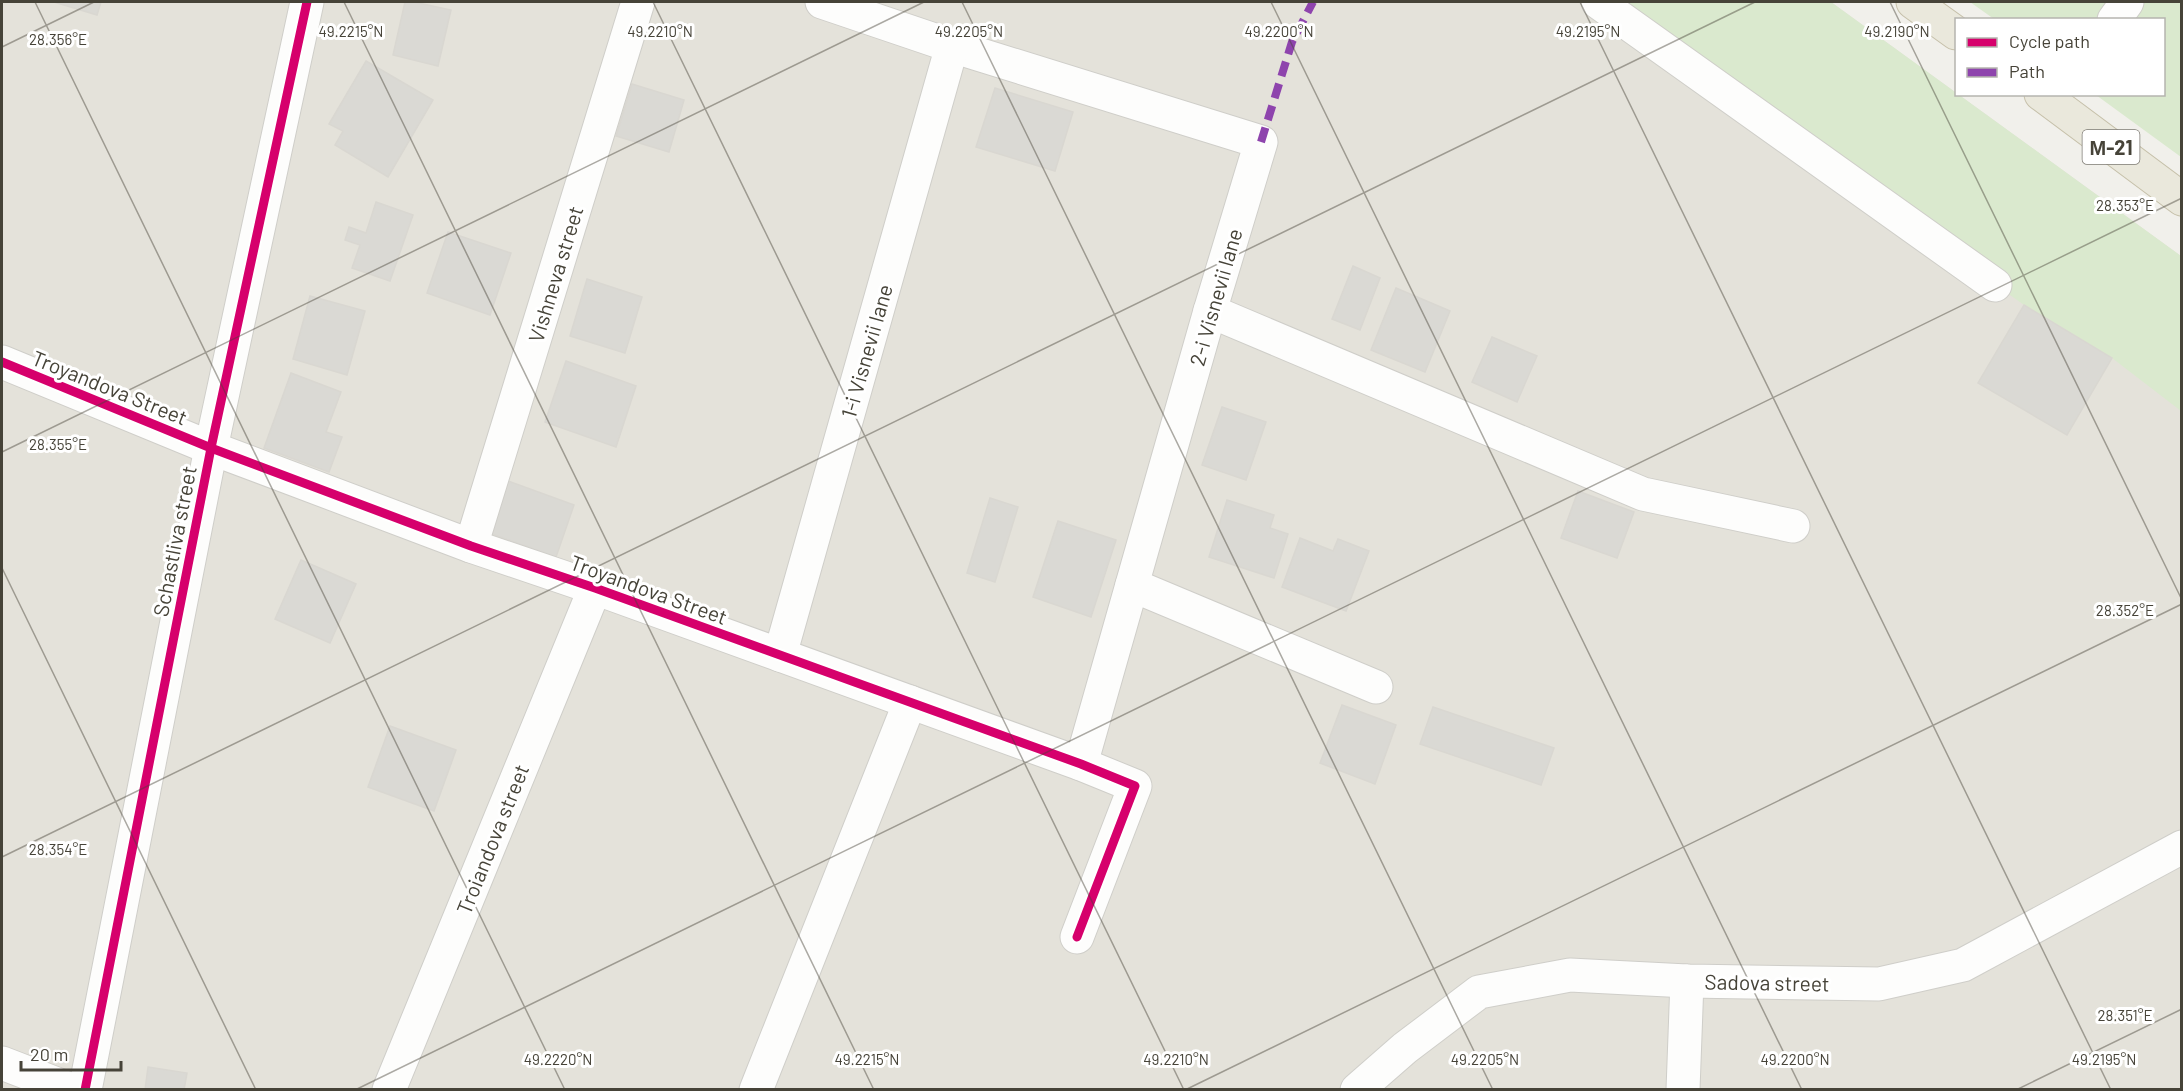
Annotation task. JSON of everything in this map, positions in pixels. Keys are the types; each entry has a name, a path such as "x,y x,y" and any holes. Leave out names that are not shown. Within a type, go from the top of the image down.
{"highway":[{"path":"1913,2 1955,32"},
{"name":"М-21","path":"2051,98 2181,199"}],"street":[{"name":"Schastliva street","path":"85,1089 211,448 307,2"},
{"name":"Vishneva street","path":"471,546 638,2"},
{"path":"822,2 952,46"},
{"path":"1598,2 1995,285"},
{"path":"2115,18 2127,2"},
{"name":"2-i Visnevii lane","path":"952,46 1261,142 1210,311 1081,764"},
{"name":"1-i Visnevii lane","path":"780,655 952,46"},
{"path":"1210,311 1643,494 1793,526"},
{"name":"Troyandova Street","path":"2,362 211,448 471,546 595,588 1081,764 1135,786 1077,937"},
{"path":"1132,585 1376,687"},
{"name":"Troiandova street","path":"388,1089 595,588"},
{"path":"756,1089 910,702"},
{"name":"Sadova street","path":"1357,1089 1405,1048 1479,992 1570,975 1687,981 1879,984 1963,965 2181,847"},
{"path":"1683,1089 1687,981"},
{"path":"2,1064 72,1089"}],"shaded area":[{"path":"2,2 1831,2 1955,92 1955,96 1961,96 2181,256 2181,1089 2,1090"}],"green space":[{"path":"1598,2 1831,2 1955,92 1955,96 1961,96 2181,256 2181,411 2112,358 2024,305"},
{"path":"1970,2 2181,2 2181,157 2097,96 2165,96 2165,18 1993,18"}],"building":[{"path":"54,2 101,2 97,15"},
{"path":"405,2 451,10 438,66 393,55"},
{"path":"366,61 433,100 388,177 335,145 343,131 329,124"},
{"path":"632,84 684,100 669,152 616,136"},
{"path":"995,88 1073,112 1055,171 976,147"},
{"path":"376,202 413,215 390,281 352,268 360,245 345,240 349,227 366,233"},
{"path":"448,232 511,253 490,315 427,293"},
{"path":"1353,266 1380,278 1360,330 1332,319"},
{"path":"587,279 642,297 625,353 570,336"},
{"path":"1396,288 1450,311 1425,372 1371,350"},
{"path":"310,296 365,311 347,375 293,359"},
{"path":"2024,305 2112,358 2067,435 1978,383"},
{"path":"1492,337 1537,356 1517,402 1472,382"},
{"path":"566,361 636,386 616,447 545,422"},
{"path":"291,373 341,392 326,432 342,437 329,472 264,448"},
{"path":"1222,407 1266,422 1246,480 1202,465"},
{"path":"508,481 574,505 556,557 489,533"},
{"path":"1578,491 1634,512 1617,558 1561,538"},
{"path":"990,498 1018,507 995,582 967,573"},
{"path":"1227,500 1274,515 1270,528 1288,534 1274,578 1209,557"},
{"path":"1058,521 1116,540 1091,617 1033,597"},
{"path":"1300,538 1333,551 1338,539 1369,551 1346,611 1282,587"},
{"path":"301,560 356,584 330,643 275,619"},
{"path":"1342,705 1396,725 1375,784 1320,763"},
{"path":"1433,707 1554,748 1541,785 1420,744"},
{"path":"390,726 456,750 434,811 368,787"},
{"path":"148,1067 187,1073 184,1090 145,1090"}],"marked path":[{"path":"1261,142 1292,42 1313,2"}],"cycle path":[{"path":"85,1090 211,448 307,2"},
{"path":"2,362 211,448 471,546 595,588 1081,764 1135,786 1077,937"}]}
